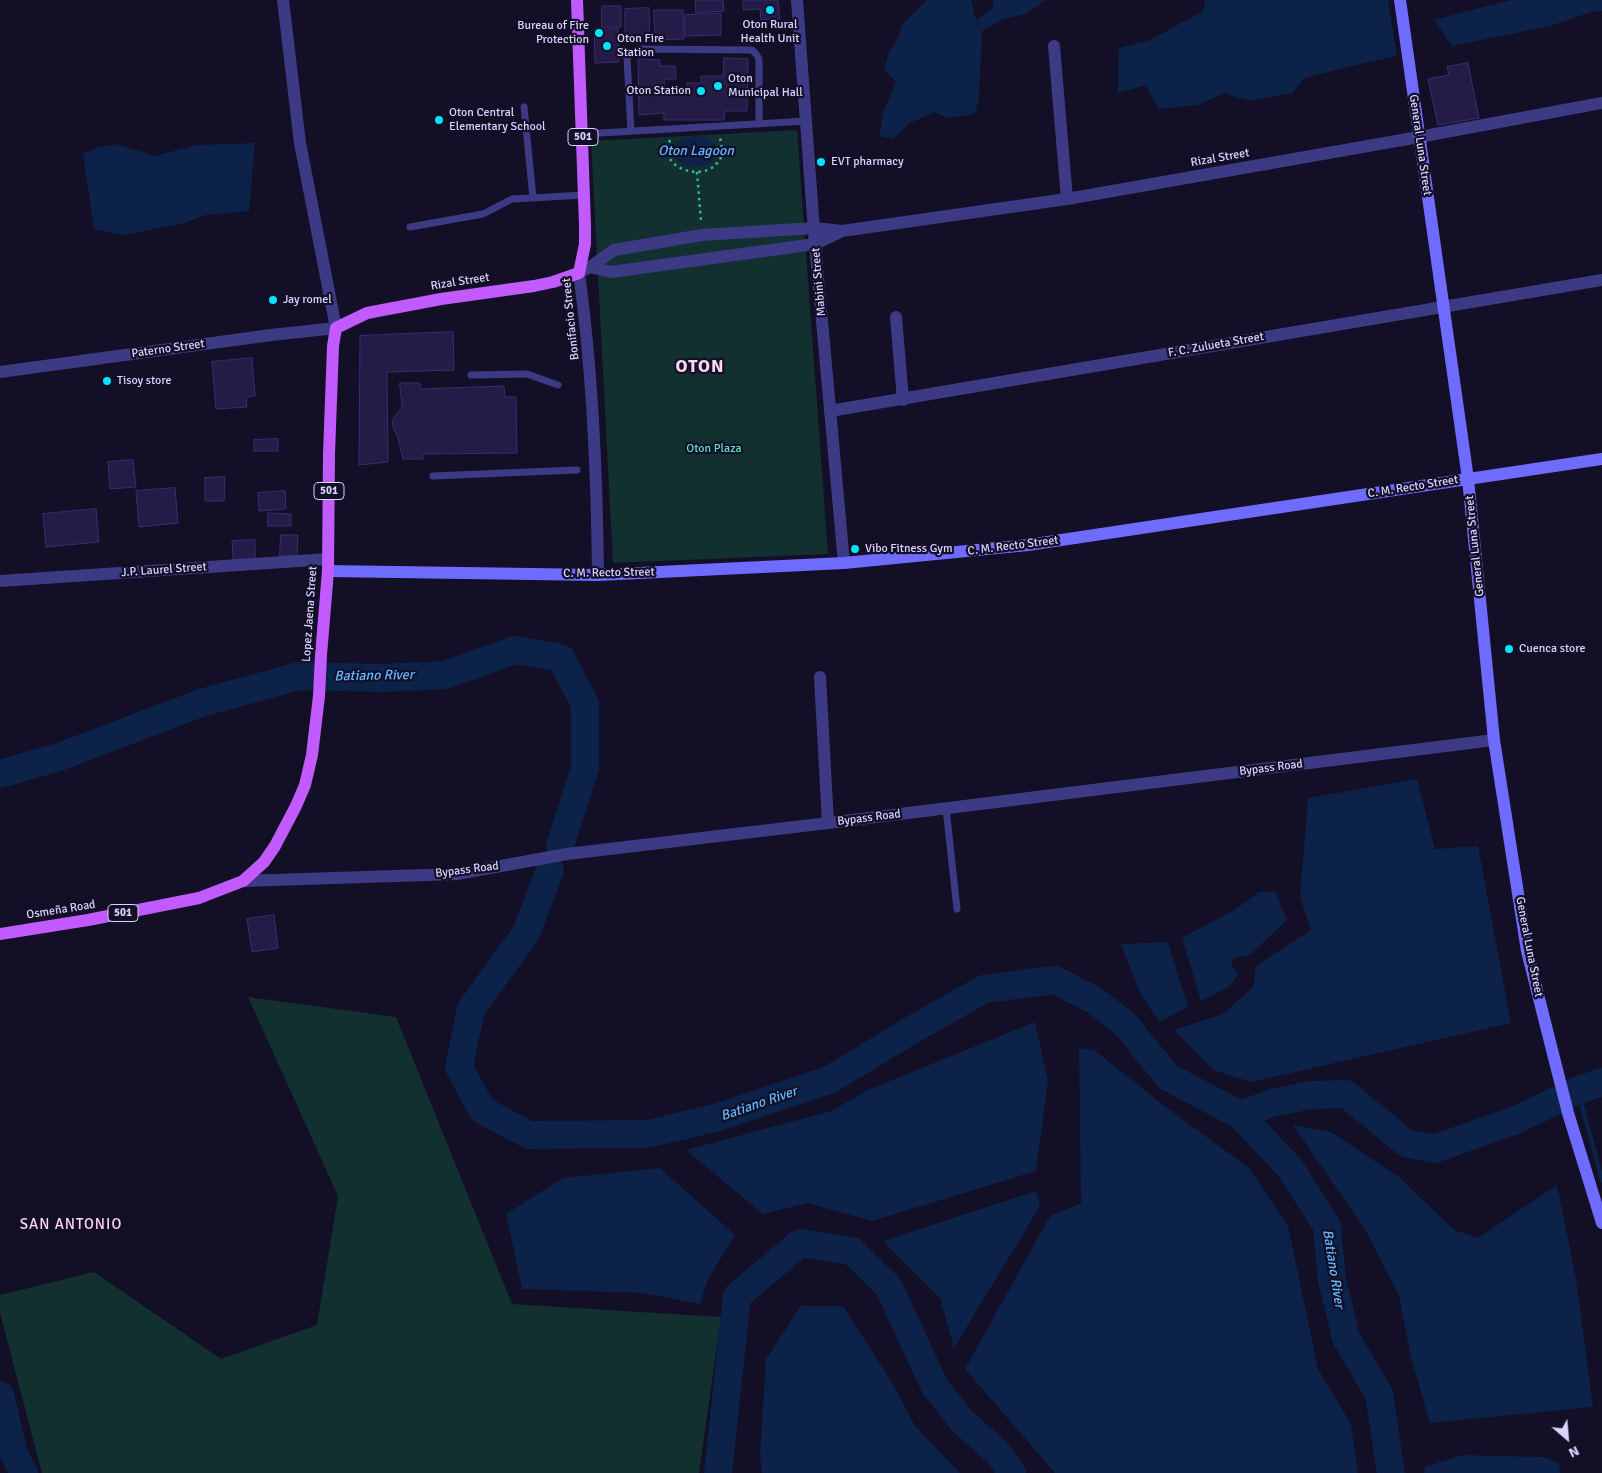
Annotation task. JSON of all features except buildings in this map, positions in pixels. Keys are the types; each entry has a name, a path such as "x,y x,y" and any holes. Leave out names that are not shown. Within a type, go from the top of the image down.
{"main road":[{"name":"Bonifacio Street","path":"577,0 583,134 584,270"},
{"name":"General Luna Street","path":"1400,0 1468,479 1494,740 1527,951 1568,1113 1602,1223"},
{"name":"Rizal Street","path":"336,328 367,312 534,286 553,282 584,270"},
{"name":"Lopez Jaena Street","path":"243,882 264,862 275,846 305,785 312,756 319,696 328,565 333,346 336,328"},
{"name":"C. M. Recto Street","path":"328,565 598,575 844,563 1028,545 1602,459"},
{"name":"Osmeña Road","path":"0,934 88,920 199,898 243,882"}],"street":[{"path":"283,0 300,143 336,328"},
{"name":"Mabini Street","path":"797,0 815,244 844,563"},
{"path":"1054,46 1067,199"},
{"name":"Rizal Street","path":"584,270 614,250 702,235 815,228 842,231 1067,199 1419,137 1602,102"},
{"name":"Rizal Street","path":"584,270 611,272 815,244 842,231"},
{"name":"Bonifacio Street","path":"584,270 596,455 598,575"},
{"name":"F. C. Zulueta Street","path":"830,411 1602,280"},
{"path":"896,317 903,400"},
{"name":"Paterno Street","path":"0,372 336,328"},
{"name":"J.P. Laurel Street","path":"0,581 328,565"},
{"path":"820,677 828,823"},
{"name":"Bypass Road","path":"243,882 458,874 567,854 1494,740"}],"lane":[{"path":"631,131 627,58 632,53 640,50 752,50 759,59 759,124"},
{"path":"524,107 533,198"},
{"path":"583,134 807,121"},
{"path":"410,227 483,214 512,199 584,195"},
{"path":"471,374 528,374 558,385"},
{"path":"433,476 577,470"},
{"path":"946,808 957,909"}],"path":[{"path":"674,129 668,150 670,159 680,169 697,172 713,168 723,155 722,144 716,127"},
{"path":"697,172 702,235"}],"green space":[{"name":"Oton Plaza","path":"797,130 828,554 613,563 591,141"},
{"path":"248,997 396,1017 512,1304 721,1317 699,1473 42,1473 0,1313 0,1295 94,1272 221,1359 317,1325 338,1196"}],"water":[{"path":"927,0 971,0 976,20 993,8 993,0 1046,0 1026,14 1003,19 982,31 979,97 975,114 947,118 935,112 910,123 893,139 879,136 884,110 896,82 884,69 889,52 900,35 900,27"},
{"path":"1205,0 1388,0 1397,56 1304,78 1292,93 1250,101 1224,93 1199,105 1158,109 1146,85 1118,93 1119,48 1150,40 1203,11"},
{"path":"1511,0 1602,0 1602,11 1591,12 1550,26 1452,46 1434,20"},
{"name":"Oton Lagoon","path":"694,136 708,138 716,145 716,153 713,160 701,167 686,166 675,156 674,147 679,140"},
{"path":"255,143 249,211 206,215 184,223 124,235 94,229 83,154 96,148 116,144 155,156 197,145"},
{"path":"1417,779 1435,849 1478,846 1511,1023 1251,1082 1213,1070 1174,1030 1223,1014 1253,987 1256,966 1311,930 1300,897 1308,798"},
{"path":"1275,891 1287,920 1250,955 1233,959 1231,966 1239,974 1230,986 1201,1001 1182,938 1236,909 1259,892"},
{"path":"1168,942 1188,1007 1159,1022 1140,993 1121,944"},
{"path":"1035,1022 1048,1081 1036,1171 872,1221 808,1203 763,1214 686,1150 831,1111 870,1089"},
{"path":"1079,1048 1094,1050 1166,1107 1249,1168 1288,1226 1318,1369 1351,1424 1358,1473 1055,1473 965,1369 1050,1216 1081,1203"},
{"path":"1293,1125 1331,1132 1399,1177 1454,1230 1478,1238 1557,1185 1576,1278 1593,1407 1430,1423 1411,1358 1399,1296 1366,1231"},
{"path":"660,1168 735,1235 708,1279 700,1304 642,1293 522,1289 506,1214 563,1178"},
{"path":"1036,1191 1040,1206 954,1348 940,1298 883,1241"},
{"path":"801,1306 843,1306 893,1384 915,1426 960,1473 762,1473 760,1457 766,1359"},
{"path":"1462,1455 1543,1457 1559,1463 1560,1473 1424,1473 1425,1467"}],"waterway":[{"name":"Batiano River","path":"0,774 59,757 201,703 299,676 383,678 445,675 515,650 561,658 585,704 585,768 560,846"},
{"name":"Batiano River","path":"550,870 526,933 471,1009 459,1067 482,1110 529,1135 648,1134 719,1117 829,1080 984,989 1055,980 1094,1000 1125,1024 1168,1077 1240,1115 1272,1103 1311,1095 1346,1094 1406,1143 1434,1149 1516,1120 1574,1092 1602,1082"},
{"path":"1578,1091 1602,1180"},
{"name":"Batiano River","path":"1240,1115 1290,1168 1327,1226 1332,1280 1346,1338 1379,1394 1391,1473"},
{"name":"Batiano River","path":"718,1473 737,1296 800,1243 852,1251 889,1287 934,1385 961,1420 998,1453 1012,1473"},
{"path":"0,1395 14,1454 24,1473"}],"place":[{"name":"Oton Rural Health Unit","path":"770,10"},
{"name":"Bureau of Fire Protection","path":"599,33"},
{"name":"Oton Fire Station","path":"607,46"},
{"name":"Oton Municipal Hall","path":"718,86"},
{"name":"Oton Station","path":"701,91"},
{"name":"Oton Central Elementary School","path":"439,120"},
{"name":"EVT pharmacy","path":"821,162"},
{"name":"Jay romel","path":"273,300"},
{"name":"Tisoy store","path":"107,381"},
{"name":"Vibo Fitness Gym","path":"855,549"},
{"name":"Cuenca store","path":"1509,649"}],"district":[{"name":"OTON","path":"700,367"},
{"name":"SAN ANTONIO","path":"71,1225"}]}
